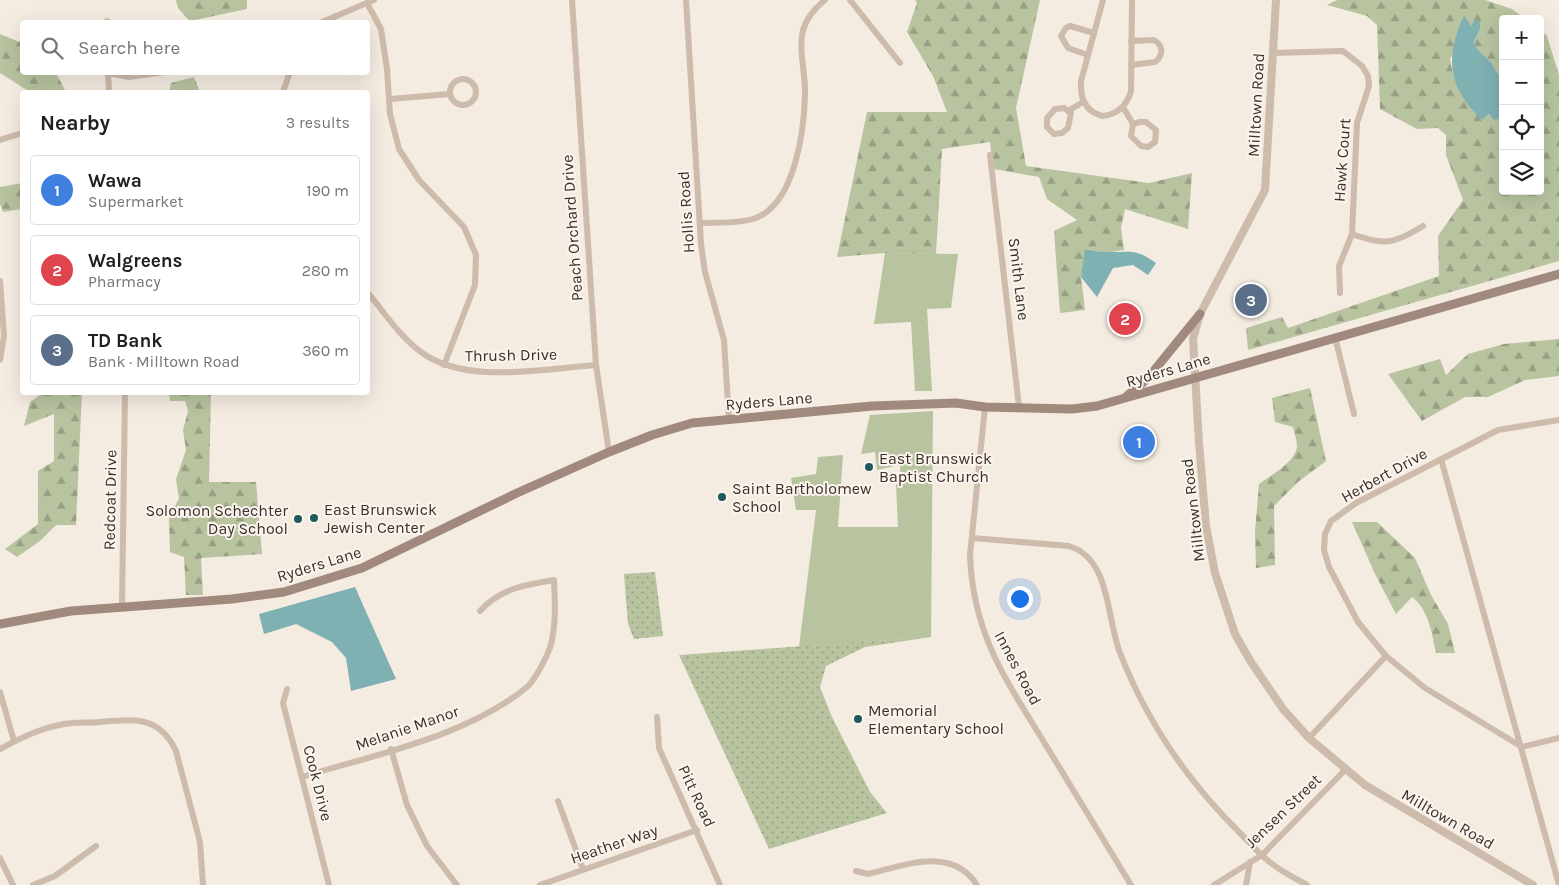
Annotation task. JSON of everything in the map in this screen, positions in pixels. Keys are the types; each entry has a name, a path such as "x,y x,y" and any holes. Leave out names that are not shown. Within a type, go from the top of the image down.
{"main road":[{"name":"Ryders Lane","path":"0,624 71,611 232,599 284,592 362,568 517,493 609,452 652,435 692,423 872,406 956,403 985,407 1072,409 1097,406 1559,274"},
{"path":"1125,398 1148,378 1200,314"}],"street":[{"path":"327,20 374,0"},
{"name":"Peach Orchard Drive","path":"572,0 596,365 609,452"},
{"name":"Hollis Road","path":"686,0 700,223 705,272 724,340 729,420"},
{"path":"700,223 753,219 765,213 777,200 790,178 799,149 806,94 802,46 803,31 809,16 825,0"},
{"path":"850,0 900,63"},
{"path":"1103,0 1081,81 1082,102 1095,113 1103,116 1109,115 1123,107 1131,91 1132,0"},
{"name":"Milltown Road","path":"1276,0 1268,151 1264,190 1200,314 1193,339 1206,526 1215,573 1235,634 1256,670 1283,708 1309,738 1345,770 1395,804 1533,885"},
{"path":"366,3 381,29 392,126 405,160 419,180 464,227 476,255 475,285 444,366"},
{"path":"1088,55 1068,48 1061,38 1062,31 1070,26 1094,33"},
{"path":"1131,64 1152,63 1159,59 1162,51 1161,46 1154,40 1132,41"},
{"name":"Hawk Court","path":"1272,53 1343,52 1358,62 1368,76 1369,86 1357,123 1352,234 1339,266 1340,292"},
{"path":"108,75 109,90"},
{"path":"122,75 138,75"},
{"path":"284,90 289,75"},
{"path":"463,79 472,82 476,90 475,97 466,105 457,103 450,94 453,84 463,79"},
{"path":"390,99 450,94"},
{"path":"1068,111 1082,102"},
{"path":"1123,107 1133,124 1131,136 1137,144 1148,147 1155,142 1157,134 1153,126 1146,122 1133,124"},
{"path":"1060,108 1068,111 1071,113 1066,130 1058,134 1050,131 1046,123 1049,115 1060,108"},
{"path":"0,140 20,134"},
{"name":"Smith Lane","path":"990,155 1019,407"},
{"path":"1352,234 1377,243 1404,238 1423,226"},
{"path":"0,281 4,336 0,360"},
{"name":"Thrush Drive","path":"370,295 412,345 428,358 444,366 478,373 596,365"},
{"path":"1335,337 1354,414"},
{"name":"Redcoat Drive","path":"122,607 125,395"},
{"name":"Innes Road","path":"985,407 972,538 971,578 974,601 988,646 997,665 1131,885"},
{"path":"1441,459 1498,430 1559,420"},
{"name":"Herbert Drive","path":"1522,747 1425,688 1386,656 1358,622 1333,575 1324,550 1325,534 1331,521 1356,503 1441,459 1522,747 1559,885"},
{"path":"972,538 1069,546 1084,552 1090,558 1098,571 1119,651 1155,726 1198,789 1271,863 1307,885"},
{"name":"Melanie Manor","path":"302,777 450,731 497,707 528,686 548,653 555,615 554,580 517,586 492,599 480,611"},
{"path":"1309,738 1386,656"},
{"name":"Cook Drive","path":"287,688 283,703 329,885"},
{"path":"0,692 14,741"},
{"name":"Pitt Road","path":"657,717 659,748 720,885"},
{"path":"0,749 14,741 42,730 72,723 135,719 144,720 162,731 176,750 200,842 203,885"},
{"path":"1522,747 1559,738"},
{"path":"391,749 407,805 427,846 457,885"},
{"name":"Jensen Street","path":"1214,885 1262,855 1345,770"},
{"path":"558,801 583,870"},
{"name":"Heather Way","path":"540,885 697,830"},
{"path":"33,885 55,876 96,846"},
{"path":"0,858 13,885"},
{"path":"856,871 868,874 938,860 962,868 977,885"},
{"path":"1246,885 1250,862"}],"green space":[{"path":"176,0 247,0 247,9 195,20 189,20 178,8"},
{"path":"915,0 1040,0 1016,108 1026,166 1149,183 1192,173 1188,229 1125,209 1121,228 1124,250 1106,253 1086,249 1081,277 1085,310 1060,313 1054,231 1077,220 1047,199 1039,177 993,169 990,142 942,149 936,254 885,253 837,257 867,112 947,112 933,76 907,32 917,3"},
{"path":"1337,0 1485,0 1512,9 1520,15 1499,15 1499,75 1490,61 1479,51 1474,42 1480,29 1450,58 1451,67 1460,92 1482,119 1499,108 1499,195 1544,195 1544,33 1547,36 1559,75 1559,261 1248,350 1246,328 1282,317 1288,328 1439,276 1438,236 1463,200 1446,155 1446,135 1438,128 1417,129 1380,109 1377,25 1367,16 1327,5"},
{"path":"0,34 20,42 20,75 57,75 65,90 27,90 0,73"},
{"path":"194,77 199,90 169,90 171,83"},
{"path":"20,183 20,209 3,212 0,204 0,187"},
{"path":"885,253 958,254 951,308 927,309 932,391 915,391 911,322 874,324"},
{"path":"1559,339 1559,376 1525,380 1488,397 1465,397 1422,421 1388,374 1440,359 1446,375 1468,354 1504,344"},
{"path":"1310,388 1326,461 1298,482 1274,506 1275,565 1256,568 1255,532 1259,484 1288,463 1296,452 1297,446 1293,427 1275,422 1272,398"},
{"path":"40,395 82,395 76,525 56,525 40,541 17,557 5,549 38,524 38,471 54,461 54,414 24,426 30,402"},
{"path":"169,395 211,395 209,482 256,482 262,554 201,558 203,595 186,595 184,557 170,552 169,519 179,498 176,479 186,450 183,430 188,411 185,401 170,401"},
{"path":"933,411 931,637 799,647 816,510 796,510 791,478 816,474 818,457 843,455 838,527 898,527 896,484 901,484 900,465 877,470 875,452 861,454 870,415"},
{"path":"1352,522 1377,522 1415,558 1431,595 1448,624 1455,653 1436,653 1426,615 1418,602 1412,597 1396,614 1375,574"},
{"path":"655,572 663,636 634,639 628,624 624,574"},
{"path":"931,637 865,647 826,666 820,687 831,715 870,792 887,813 769,849 679,655"}],"water":[{"path":"1464,15 1471,26 1475,20 1480,21 1480,29 1474,42 1479,51 1488,59 1499,74 1498,119 1494,120 1489,114 1482,120 1470,107 1456,83 1452,58 1458,30"},
{"path":"1085,249 1103,252 1137,253 1156,263 1148,275 1133,265 1113,268 1097,297 1081,277"},
{"path":"355,587 396,679 351,691 346,658 332,642 296,624 264,634 259,614"}],"place":[{"name":"TD Bank","path":"1251,300"},
{"name":"Walgreens","path":"1125,319"},
{"name":"Wawa","path":"1139,442"},
{"name":"East Brunswick Baptist Church","path":"869,467"},
{"name":"Saint Bartholomew School","path":"722,497"},
{"name":"East Brunswick Jewish Center","path":"314,518"},
{"name":"Solomon Schechter Day School","path":"298,519"},
{"name":"Memorial Elementary School","path":"858,719"}]}
